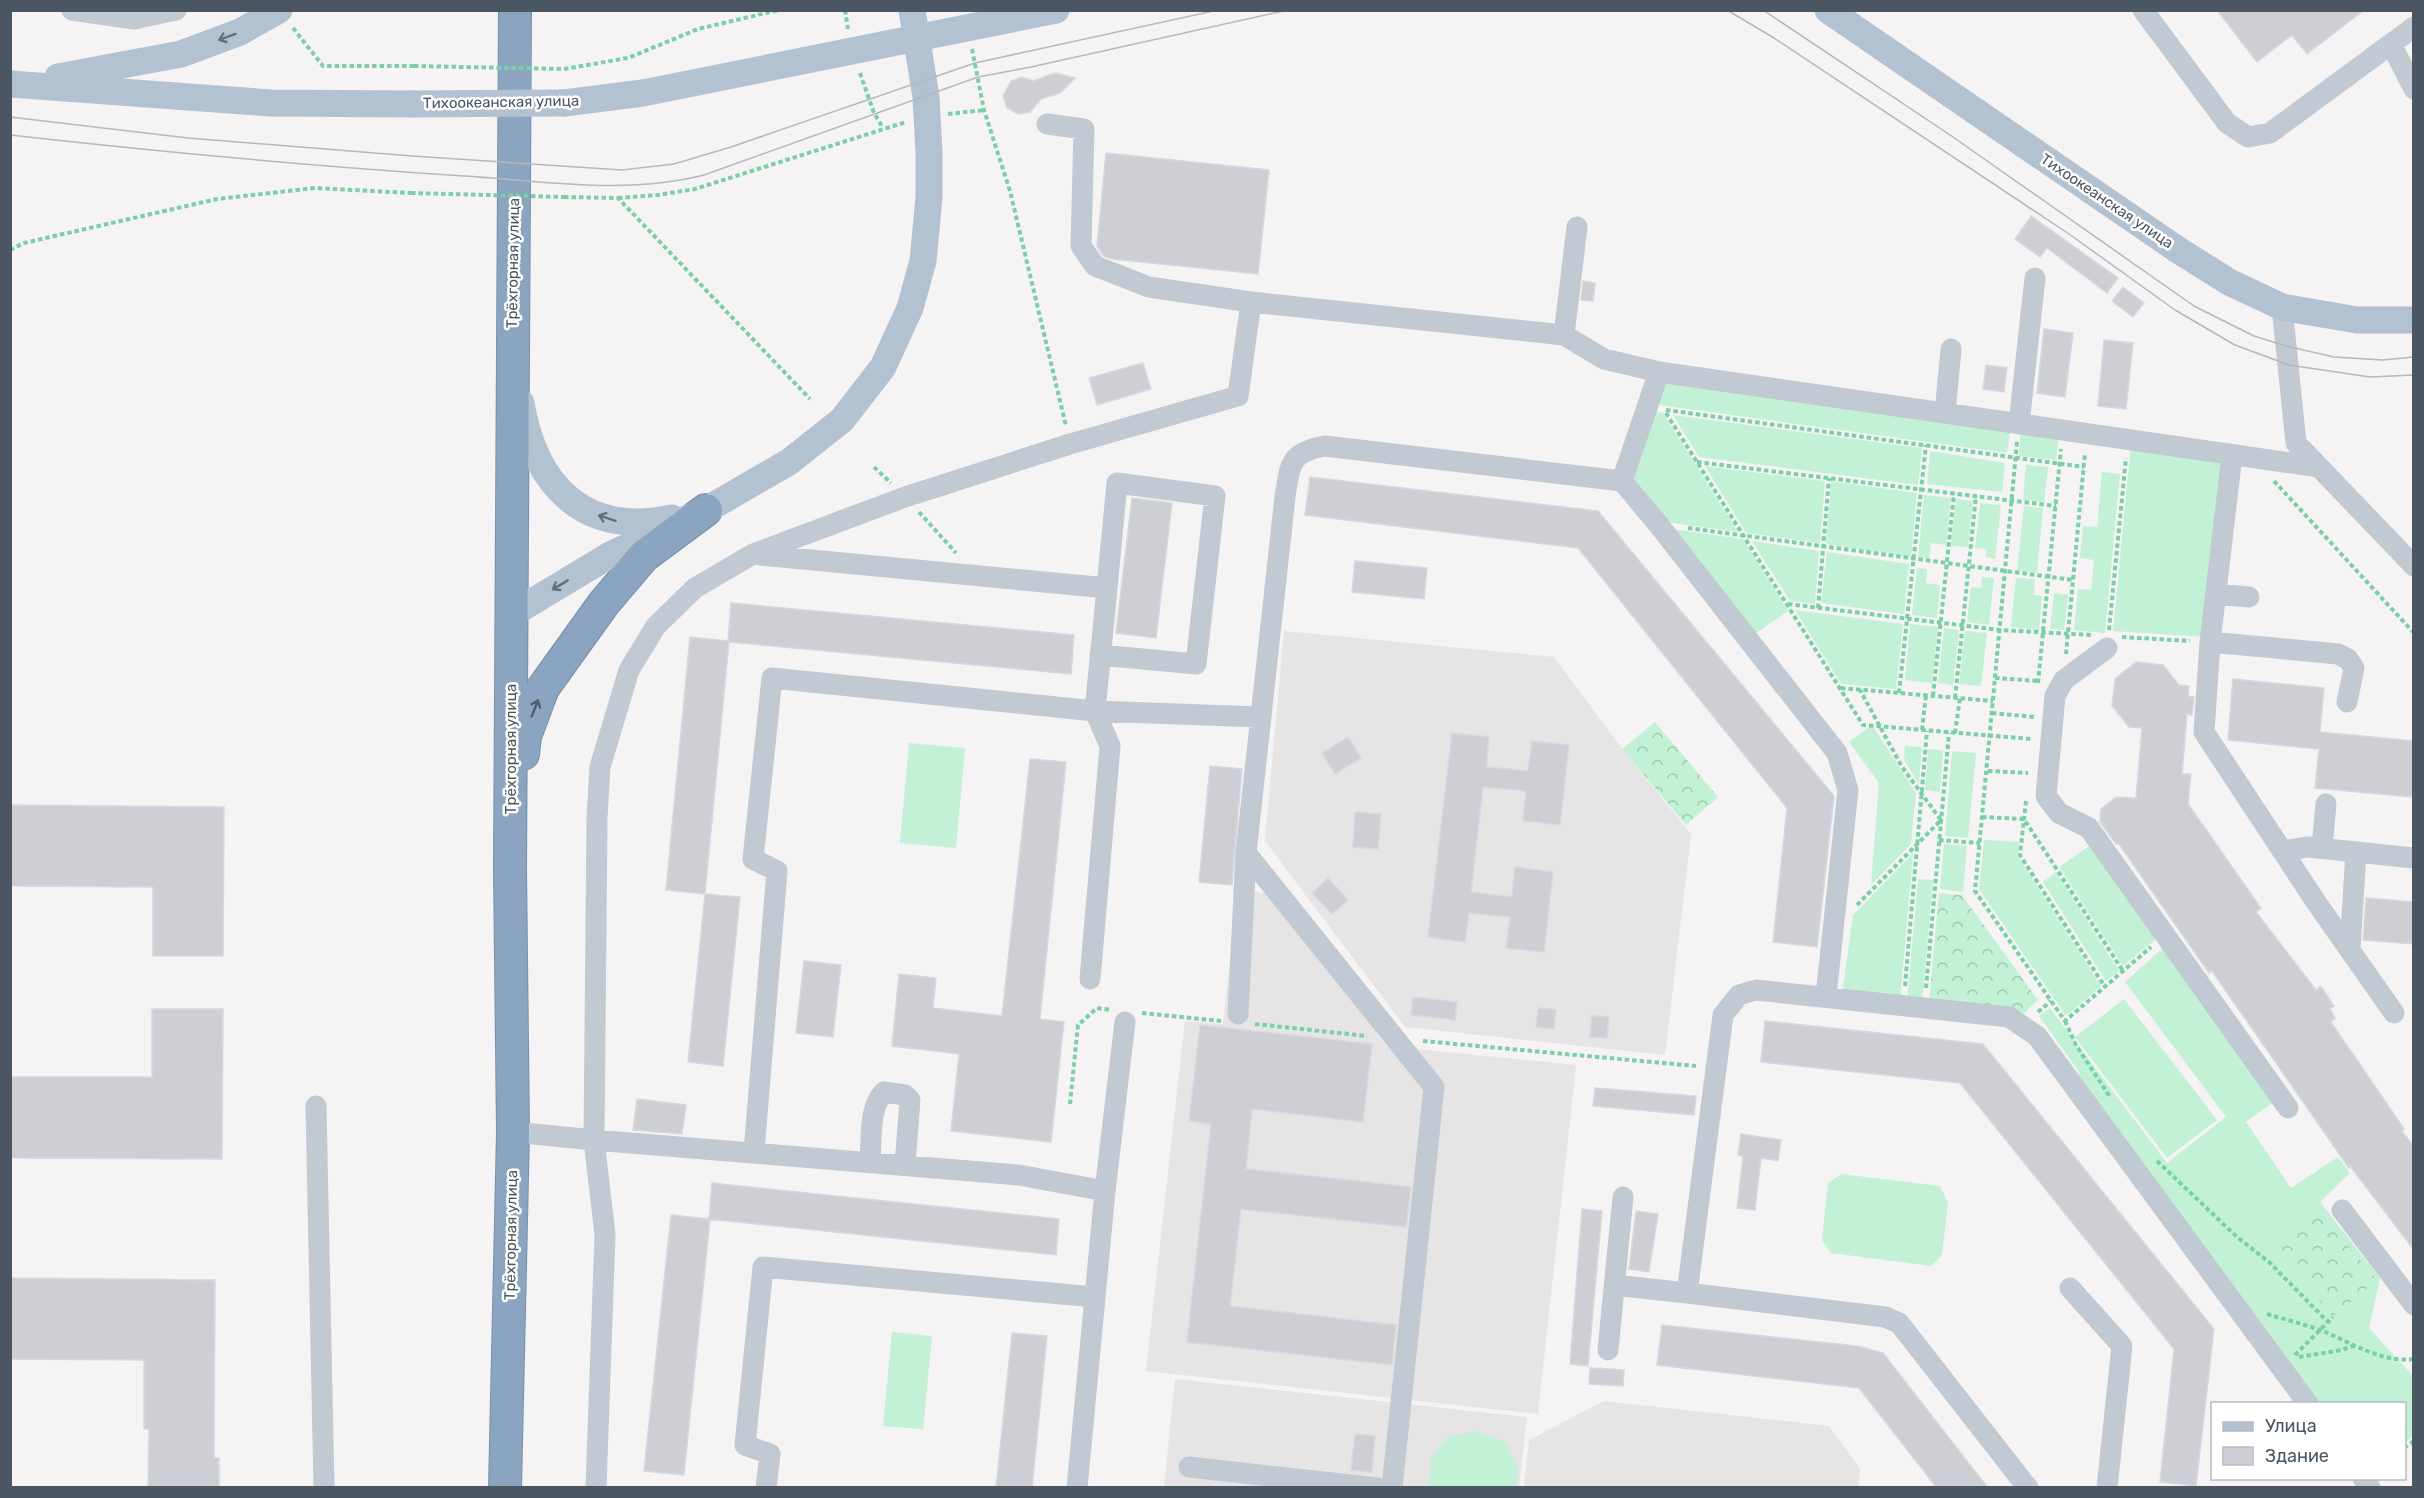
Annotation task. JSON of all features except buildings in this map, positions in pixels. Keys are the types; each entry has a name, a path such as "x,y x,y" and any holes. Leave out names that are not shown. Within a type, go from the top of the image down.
{"highway":[{"name":"Трёхгорная улица","path":"505,1488 513,1132 510,869 515,10"},
{"path":"510,869 525,736 543,688 604,603 644,556 706,510"}],"main road":[{"path":"512,614 610,555 706,510 789,462 842,420 883,367 910,308 923,261 929,197 928,117 912,10"},
{"name":"Тихоокеанская улица","path":"10,84 271,103 564,103 643,93 1056,10"},
{"name":"Тихоокеанская улица","path":"1828,10 2178,250 2229,282 2282,307 2357,320 2414,320"},
{"path":"10,79 59,77 181,54 283,15"},
{"path":"512,314 517,378 526,432 539,464 560,492 587,512 618,521 652,522 706,510"}],"street":[{"path":"72,10 134,19 176,10"},
{"path":"2143,10 2227,123 2248,136 2270,133 2414,27"},
{"path":"2391,44 2414,89"},
{"path":"1047,124 1084,129 1081,246 1095,266 1149,287 1251,302 1564,335 1604,359 1659,372 2319,467"},
{"path":"1564,335 1577,227"},
{"path":"2019,424 2035,278"},
{"path":"596,1488 605,1234 594,1140 597,818 600,767 629,670 656,626 695,588 753,554 905,497 1070,444 1238,396 1251,302"},
{"path":"2282,307 2296,443 2414,566"},
{"path":"1945,413 1951,349"},
{"path":"1622,481 1659,372"},
{"path":"1239,1020 1246,853 1288,478 1294,459 1307,449 1325,446 1622,481 1837,753 1848,790 1826,996"},
{"path":"2232,455 2210,642 2204,732 2282,851 2394,1013"},
{"path":"1089,979 1110,746 1095,711 1100,655 1117,483 1215,496 1196,664 1100,655"},
{"path":"753,554 1107,588"},
{"path":"2216,594 2249,597"},
{"path":"2210,642 2338,654 2348,659 2354,668 2347,702"},
{"path":"2108,648 2064,680 2055,696 2046,796 2059,813 2089,828 2288,1108"},
{"path":"754,1152 777,871 753,859 772,678 1095,711 1260,717"},
{"path":"2322,848 2326,804"},
{"path":"2282,851 2308,847 2414,858"},
{"path":"2350,949 2356,852"},
{"path":"1246,853 1434,1088 1392,1488"},
{"path":"1687,1293 1723,1015 1739,995 1756,990 2009,1017 2037,1036 2307,1402"},
{"path":"1077,1488 1105,1191 1126,1015"},
{"path":"870,1162 874,1109 878,1098 884,1092 905,1095 910,1100 905,1165"},
{"path":"316,1106 324,1488"},
{"path":"513,1132 1019,1175 1105,1191"},
{"path":"1608,1350 1623,1197"},
{"path":"2342,1210 2414,1305"},
{"path":"766,1488 770,1454 744,1445 763,1266 1095,1297"},
{"path":"1614,1285 1885,1317 1899,1323 2028,1488"},
{"path":"2070,1288 2122,1346 2107,1488"},
{"path":"1189,1467 1378,1488"}],"path":[{"path":"283,15 323,66 564,69 628,58 698,29 779,10"},
{"path":"967,28 984,110 1010,191 1070,444"},
{"path":"10,250 24,243 217,199 315,188 411,194 618,198 658,195 695,189 883,128 928,117 984,110"},
{"path":"618,198 810,399"},
{"path":"2032,739 1863,725 1664,410 2084,467"},
{"path":"2019,424 1975,891 2065,1021 2076,1045 2111,1098"},
{"path":"2064,680 2087,434"},
{"path":"2108,648 2128,440"},
{"path":"1899,693 1926,445"},
{"path":"2253,458 2414,633"},
{"path":"1697,462 2056,506"},
{"path":"874,467 905,497 975,576"},
{"path":"1818,608 1829,478"},
{"path":"1934,696 1954,494"},
{"path":"1955,733 1976,496"},
{"path":"1658,524 2073,580"},
{"path":"1787,604 2000,630"},
{"path":"1995,678 2038,681"},
{"path":"1840,688 1993,701"},
{"path":"1860,690 1882,726 1902,767 1941,820"},
{"path":"1904,1005 1921,795 1926,695"},
{"path":"1992,713 2035,717"},
{"path":"1925,1007 1949,733"},
{"path":"1987,771 2029,774"},
{"path":"1982,817 2024,819 2123,971"},
{"path":"1849,913 1941,820"},
{"path":"1939,840 1980,843"},
{"path":"2065,1021 2165,936"},
{"path":"1070,1104 1078,1025 1097,1008 1126,1015 1239,1020 1395,1039 1700,1066"},
{"path":"2151,1155 2237,1237 2269,1262 2328,1322"},
{"path":"2234,1304 2320,1330 2378,1356 2414,1359"},
{"path":"2334,1317 2292,1357 2321,1355 2355,1345"}],"shaded area":[{"path":"1284,631 1554,657 1622,749 1691,834 1665,1055 1405,1027 1265,841"},
{"path":"1238,889 1279,895 1386,1046 1576,1065 1538,1414 1146,1371 1185,1021 1223,1024"},
{"path":"1175,1379 1527,1417 1519,1487 1164,1488"},
{"path":"1604,1401 1829,1426 1860,1468 1858,1487 1524,1487 1529,1440"}],"green space":[{"path":"1661,377 2011,426 2007,453 1652,404"},
{"path":"1648,411 1663,413 1738,532 1659,521 1625,480"},
{"path":"1673,415 1922,448 1918,485 1699,457"},
{"path":"2021,428 2059,434 2056,460 2019,456"},
{"path":"2131,444 2228,459 2206,637 2113,631"},
{"path":"1930,451 2005,463 2002,492 1927,484"},
{"path":"2026,465 2048,467 2044,502 2023,500"},
{"path":"1705,466 1825,481 1820,543 1746,533"},
{"path":"2102,472 2120,474 2105,633 2074,630 2078,589 2091,590 2094,560 2080,558 2083,526 2097,527"},
{"path":"1831,481 1917,493 1911,557 1826,544"},
{"path":"1924,495 1951,498 1946,545 1931,543 1929,558 1918,557"},
{"path":"1956,499 1973,501 1968,547 1951,546"},
{"path":"1980,503 2001,505 1995,559 1986,557 1986,549 1975,548"},
{"path":"2024,506 2043,508 2037,573 2017,570"},
{"path":"1665,528 1743,539 1788,611 1756,633"},
{"path":"1752,541 1819,551 1815,604 1790,601"},
{"path":"1827,552 1909,564 1904,614 1821,603"},
{"path":"1917,568 1927,569 1926,583 1940,585 1937,618 1912,615"},
{"path":"1982,577 1994,578 1989,625 1967,622 1971,587 1981,588"},
{"path":"2016,578 2035,579 2034,595 2042,596 2039,630 2011,627"},
{"path":"2054,593 2068,595 2064,630 2050,629"},
{"path":"1795,610 1903,624 1896,689 1841,684"},
{"path":"1910,624 1938,627 1932,683 1905,680"},
{"path":"1944,628 1959,630 1953,685 1938,683"},
{"path":"1965,631 1987,633 1981,686 1959,684"},
{"path":"1655,722 1718,797 1686,825 1622,749"},
{"path":"1872,725 1916,793 1911,844 1871,885 1879,783 1849,742"},
{"path":"909,743 965,748 956,848 900,843"},
{"path":"1905,746 1922,747 1919,784 1904,760"},
{"path":"1928,749 1943,751 1940,792 1925,790"},
{"path":"1952,751 1976,753 1968,838 1945,836"},
{"path":"1984,840 2019,842 2018,856 2101,986 2066,1016 1979,889"},
{"path":"2095,842 2161,935 2123,966 2059,867"},
{"path":"1944,844 1967,846 1963,892 1940,889"},
{"path":"1913,853 1900,1001 1842,995 1853,915"},
{"path":"2056,872 2119,971 2106,981 2043,882"},
{"path":"1918,879 1933,880 1922,1004 1907,1002"},
{"path":"1939,893 1962,895 2038,1000 2024,1013 1929,1004"},
{"path":"2166,945 2276,1100 2246,1122 2291,1188 2338,1157 2350,1173 2320,1202 2380,1278 2369,1328 2413,1376 2413,1436 2406,1442 2406,1402 2310,1402 2073,1079 2080,1073 2039,1016 2050,1008 2167,1163 2226,1117 2125,982"},
{"path":"2124,999 2217,1120 2167,1158 2075,1037"},
{"path":"1841,1174 1940,1186 1948,1203 1942,1255 1931,1266 1831,1253 1822,1240 1828,1183"},
{"path":"2317,1209 2377,1280 2333,1317 2274,1246"},
{"path":"892,1332 932,1336 923,1429 883,1426"},
{"path":"1477,1431 1505,1442 1518,1467 1516,1487 1428,1487 1431,1458 1448,1437"}],"tram line":[{"path":"10,117 188,138 622,170 674,164 731,147 975,63 1218,10"},
{"path":"10,135 351,168 585,185 645,184 704,175 978,77 1288,10"},
{"path":"1727,10 1774,38 2069,234 2175,310 2235,345 2289,365 2370,377 2414,375"},
{"path":"1763,10 1953,137 2194,306 2254,336 2286,346 2334,357 2383,360 2414,357"}]}
